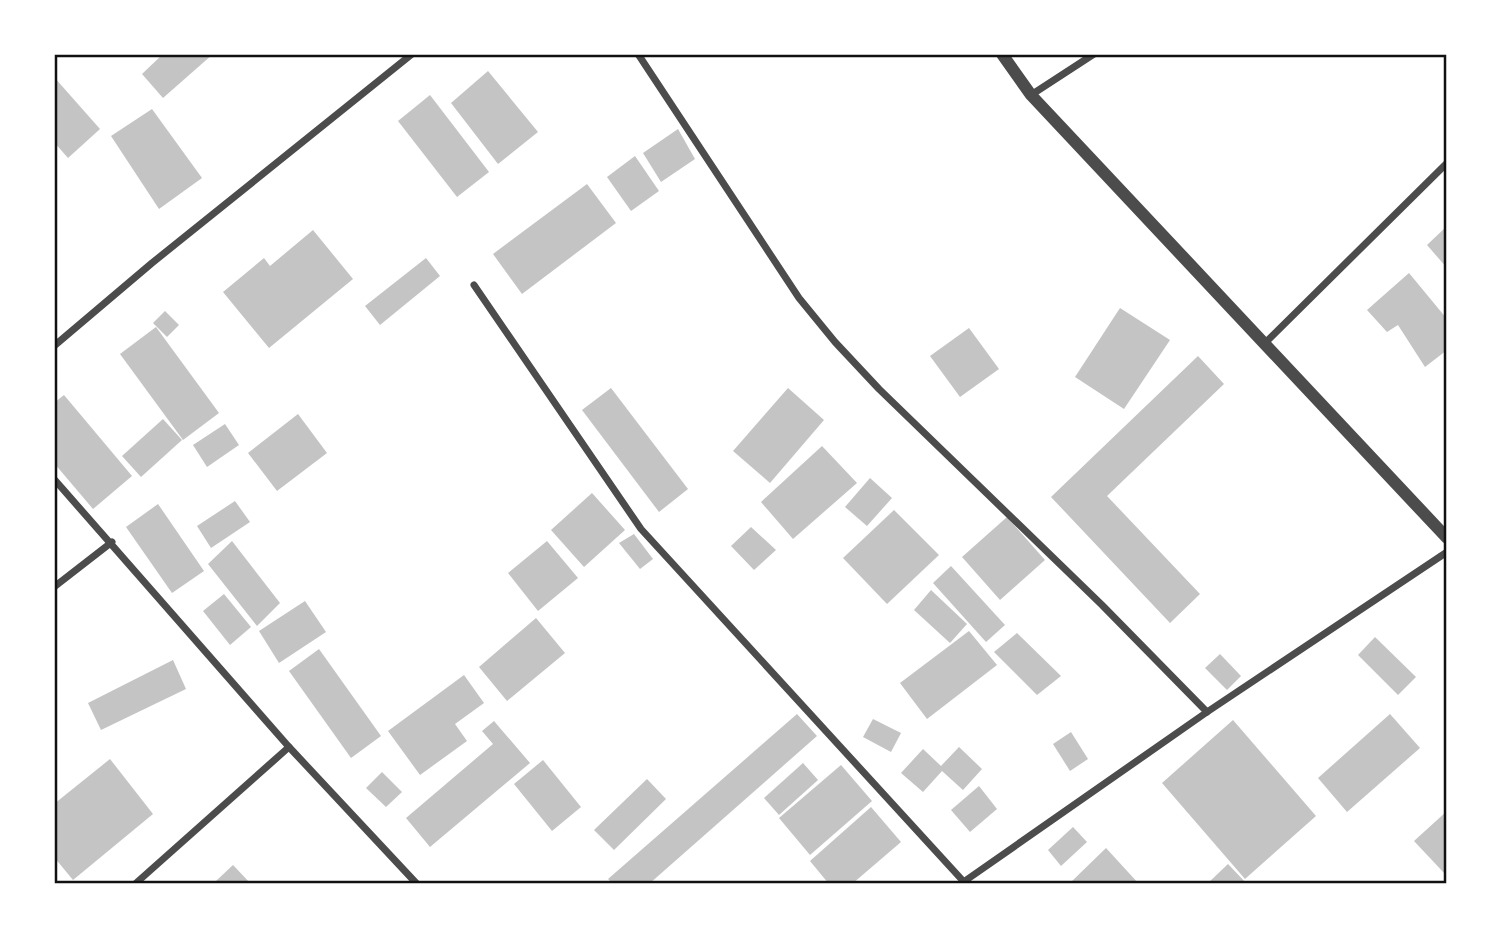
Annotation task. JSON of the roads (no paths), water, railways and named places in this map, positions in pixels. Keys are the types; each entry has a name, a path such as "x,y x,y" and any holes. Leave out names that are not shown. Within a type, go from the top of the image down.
{"street":[{"path":"54,346 152,263 412,54"},
{"path":"638,54 799,298 835,342 879,389 1207,712"},
{"path":"1002,54 1031,95 1447,538"},
{"path":"1031,95 1094,54"},
{"path":"1264,344 1447,163"},
{"path":"474,285 640,529 963,883 1207,712 1447,552"},
{"path":"54,479 289,747 417,884"},
{"path":"54,587 111,542"},
{"path":"135,884 289,747"}]}
